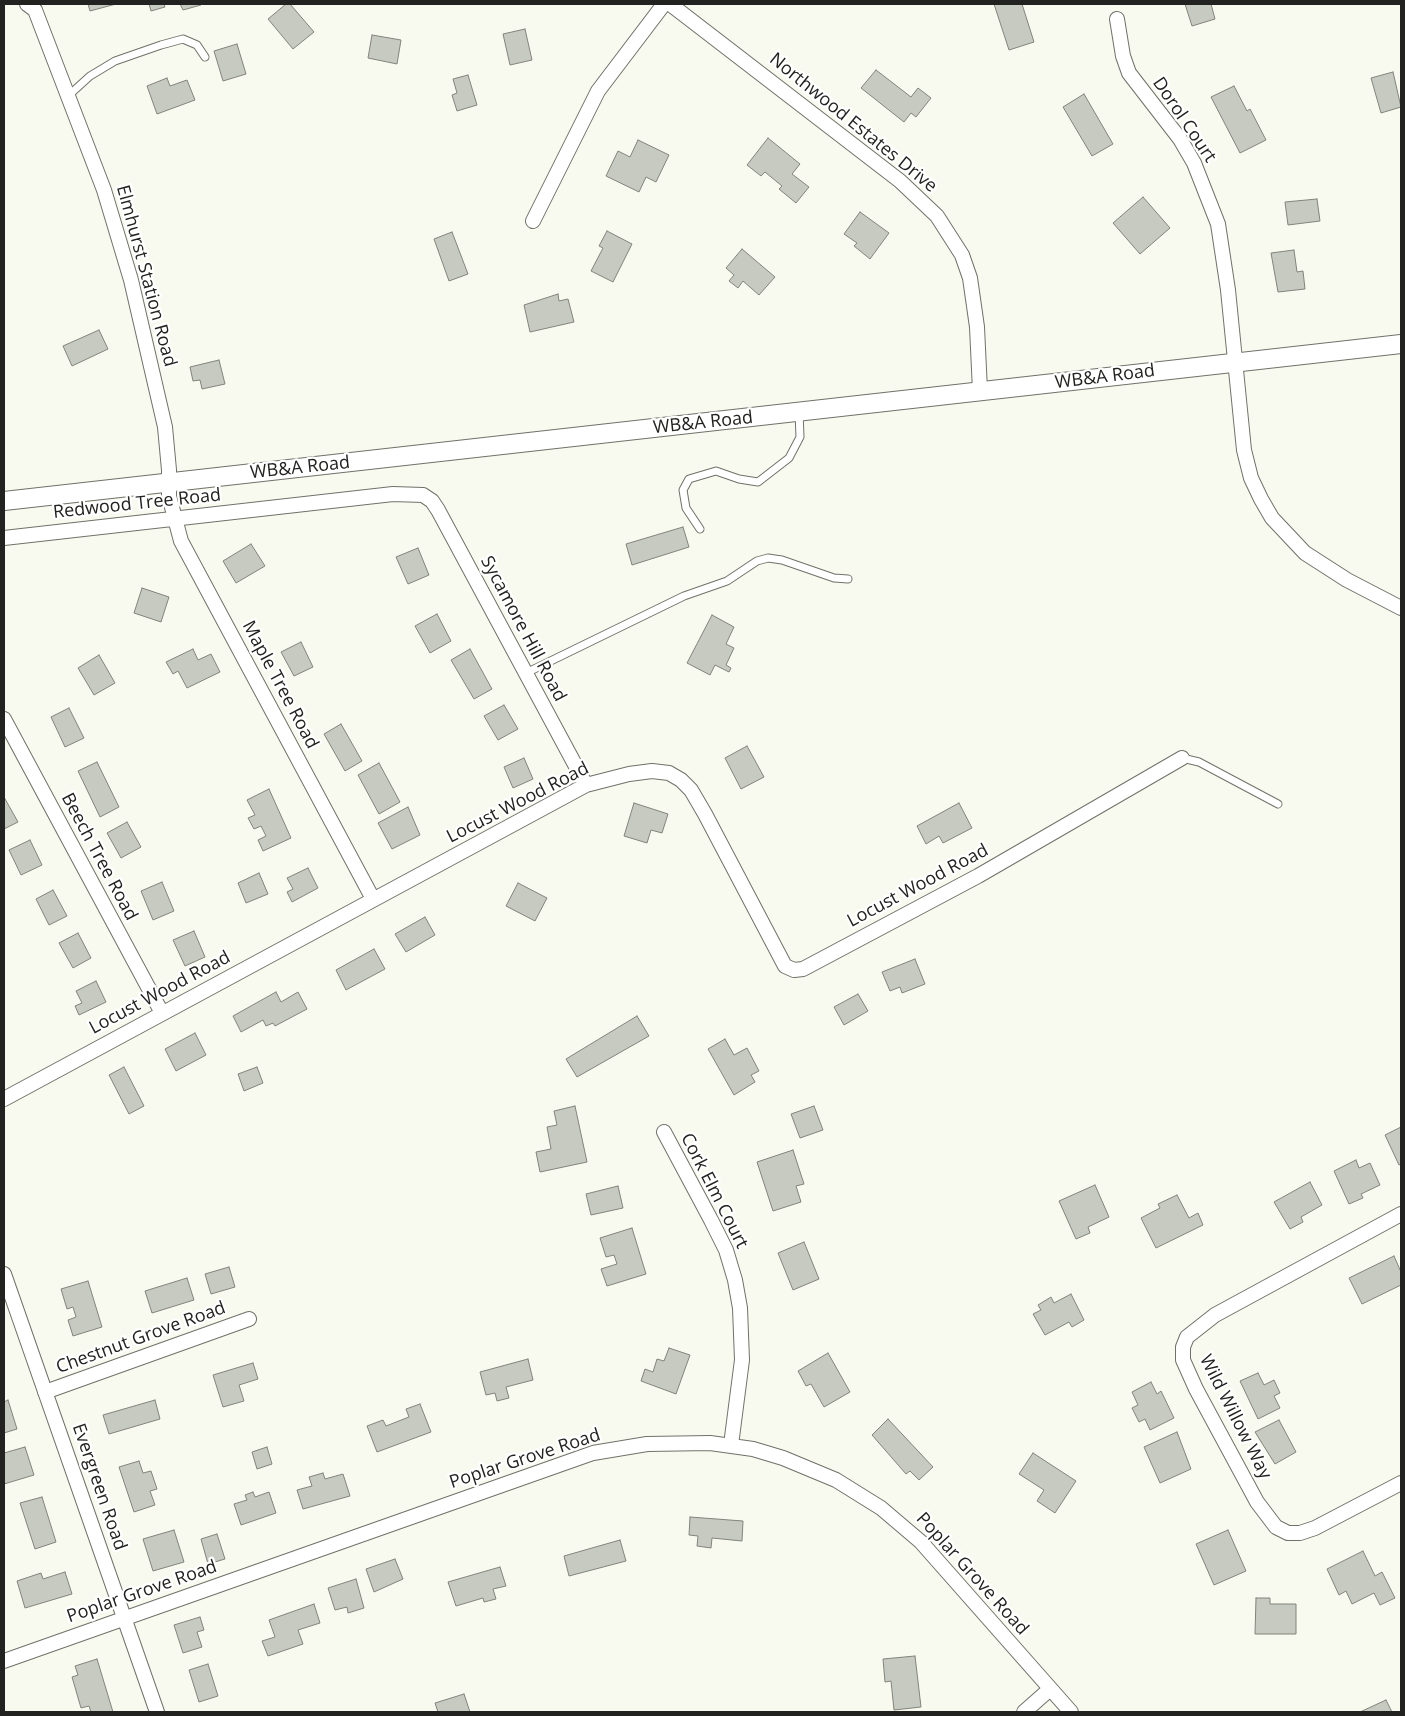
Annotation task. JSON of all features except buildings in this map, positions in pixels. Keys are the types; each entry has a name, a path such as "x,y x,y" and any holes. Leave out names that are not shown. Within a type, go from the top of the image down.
{"street":[{"name":"Elmhurst Station Road","path":"27,4 35,10 104,190 131,280 165,427 169,483"},
{"path":"533,221 598,91 664,4"},
{"name":"Northwood Estates Drive","path":"670,4 900,181 937,216 962,255 970,278 977,328 980,391"},
{"name":"Dorol Court","path":"1117,19 1123,56 1129,72 1180,139 1206,189 1218,224 1234,362"},
{"name":"WB&A Road","path":"4,502 1401,344"},
{"path":"1234,362 1244,450 1252,478 1272,518 1305,553 1323,566 1401,608"},
{"name":"Maple Tree Road","path":"169,483 169,496 181,541 373,899"},
{"name":"Redwood Tree Road","path":"4,538 393,494 423,495"},
{"name":"Sycamore Hill Road","path":"423,495 432,501 438,510 586,786"},
{"name":"Beech Tree Road","path":"4,719 162,1013"},
{"name":"Locust Wood Road","path":"4,1099 586,786 629,774 652,771 669,773 681,780 691,790 705,814 785,966 794,970 803,969 978,876 1182,758"},
{"name":"Cork Elm Court","path":"664,1132 712,1220 726,1250 735,1280 740,1308 742,1360 731,1445"},
{"name":"Wild Willow Way","path":"1401,1214 1215,1315 1187,1336 1183,1347 1184,1360 1192,1382 1258,1502 1276,1527 1288,1533 1308,1531 1332,1521 1401,1483"},
{"name":"Evergreen Road","path":"4,1274 158,1712"},
{"name":"Chestnut Grove Road","path":"45,1392 249,1319"},
{"name":"Poplar Grove Road","path":"4,1661 593,1453 647,1444 686,1442 753,1448 812,1469 859,1493 894,1518 940,1563 1071,1712"},
{"path":"1024,1712 1050,1689"}],"lane":[{"path":"68,96 90,76 107,66 161,45 183,39 197,45 205,57"},
{"path":"700,529 686,508 684,490 689,479 716,471 739,479 758,482 789,458 800,437 799,412"},
{"path":"526,673 684,596 727,581 757,561 768,558 782,560 834,578 848,578"},
{"path":"1182,758 1199,762 1278,804"}]}
